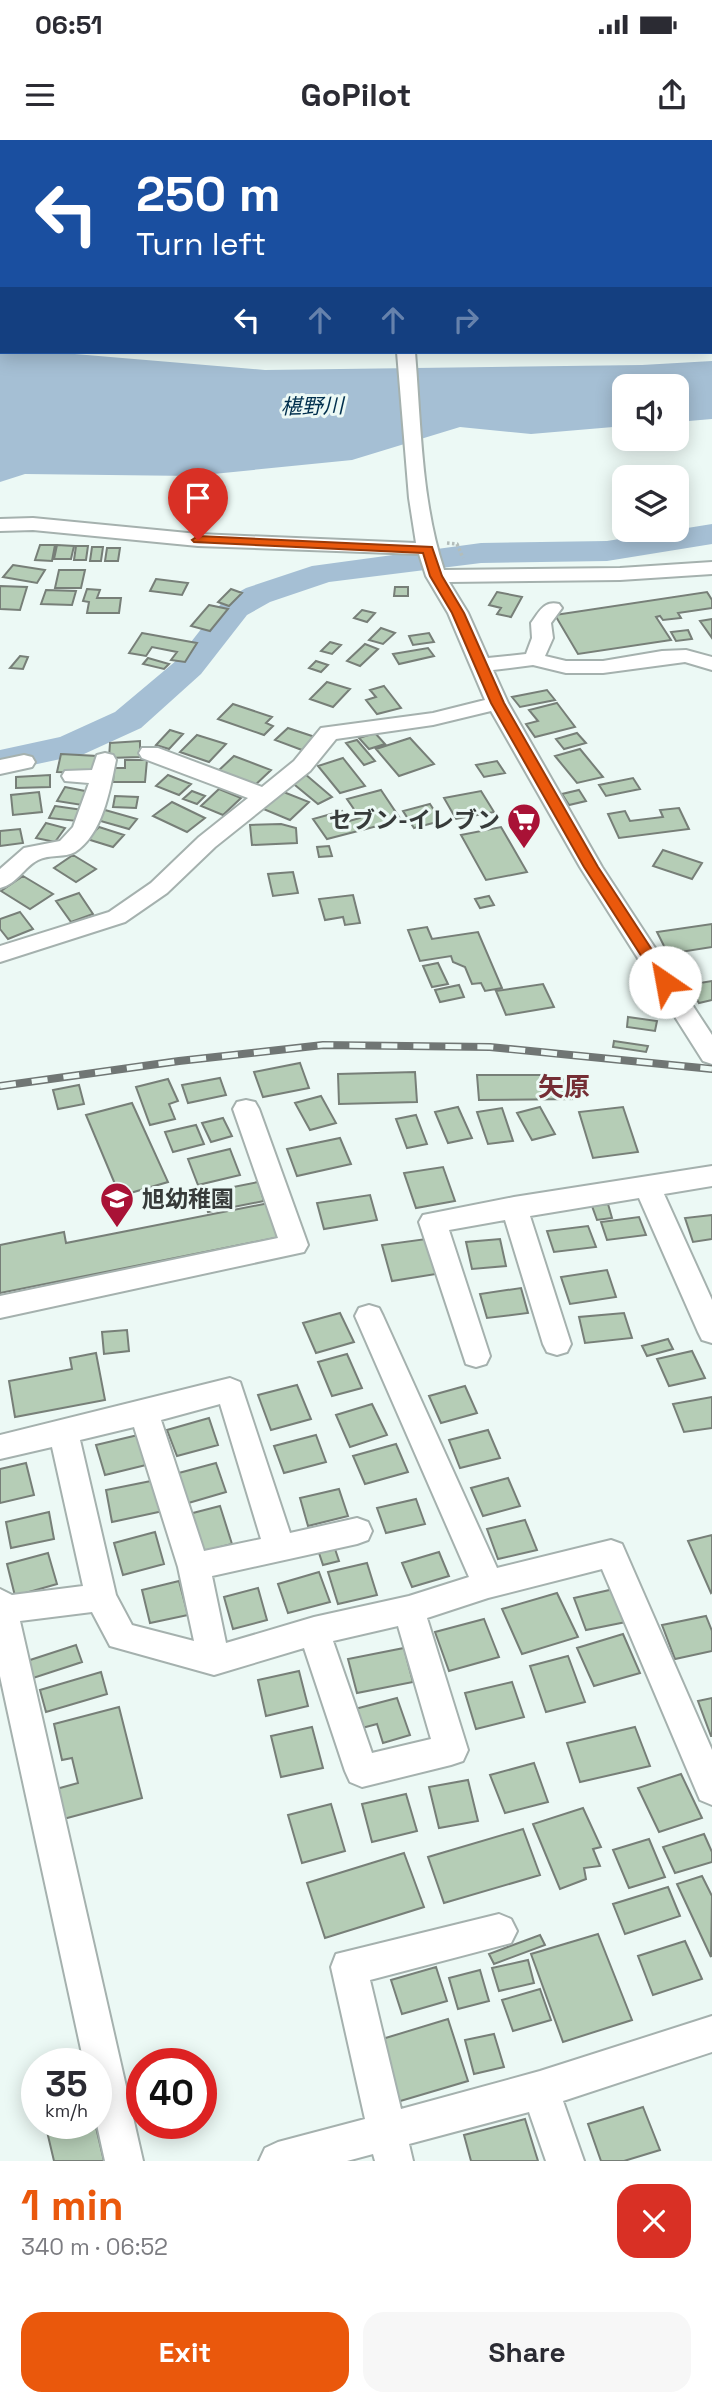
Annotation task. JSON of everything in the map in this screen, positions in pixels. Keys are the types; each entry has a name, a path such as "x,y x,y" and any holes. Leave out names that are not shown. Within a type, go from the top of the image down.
{"street":[{"path":"406,354 418,498 426,546 436,576 458,613 497,703 591,867 711,1052"},
{"path":"0,525 33,524 198,540 426,546"},
{"path":"436,576 620,574 712,568"},
{"path":"533,659 544,634 541,623 552,608"},
{"path":"480,665 533,659 566,667 603,667 662,657 686,656 712,664"},
{"path":"0,954 117,917 159,888 207,842 302,766 329,733 433,719 497,703"},
{"path":"150,753 264,796"},
{"path":"0,766 24,762"},
{"path":"0,881 32,853 67,848 83,830 98,796 103,768 72,776"},
{"path":"0,858 27,858"},
{"path":"0,1307 294,1244 246,1109"},
{"path":"476,1356 433,1222 712,1176"},
{"path":"648,1187 712,1332"},
{"path":"514,1208 557,1344"},
{"path":"369,1316 488,1584"},
{"path":"0,1447 230,1391 279,1548"},
{"path":"144,1413 194,1567 214,1661"},
{"path":"63,1431 102,1597 121,1636 214,1661 314,1631 409,1610 488,1584 611,1553 712,1789"},
{"path":"194,1567 357,1531"},
{"path":"102,1597 1,1606 124,2161"},
{"path":"314,1631 362,1771 451,1750 409,1610"},
{"path":"391,2147 349,1967 499,1931"},
{"path":"290,2159 391,2147 540,2090 712,2034"},
{"path":"540,2090 565,2161"}],"path":[{"path":"461,548 463,561"}],"water":[{"name":"椹野川","path":"0,354 75,354 265,370 642,365 712,361 712,419 689,421 689,374 612,374 612,427 531,434 460,427 352,460 193,476 25,474 0,482"}],"building":[{"path":"40,545 55,545 52,561 35,560"},
{"path":"57,545 74,546 71,559 54,559"},
{"path":"76,546 88,546 86,560 74,560"},
{"path":"92,547 103,547 101,561 90,561"},
{"path":"107,548 120,548 118,561 105,561"},
{"path":"13,565 45,570 37,583 3,577"},
{"path":"59,570 85,570 81,588 55,588"},
{"path":"156,579 188,583 182,595 150,591"},
{"path":"0,586 27,587 20,610 0,609"},
{"path":"395,587 408,587 408,596 394,596"},
{"path":"87,589 100,590 97,598 121,598 119,613 87,613 89,602 83,601"},
{"path":"231,589 242,593 229,606 218,602"},
{"path":"46,590 76,591 72,605 41,604"},
{"path":"497,592 522,597 511,617 497,614 501,608 489,605"},
{"path":"707,592 712,600 712,608 678,613 681,618 663,620 660,616 656,617 671,640 578,654 555,615"},
{"path":"209,605 228,609 210,631 191,626"},
{"path":"362,610 375,613 367,622 354,618"},
{"path":"712,619 712,638 700,621"},
{"path":"381,628 395,633 383,644 369,640"},
{"path":"688,630 692,639 676,641 671,632"},
{"path":"142,633 197,643 185,662 171,660 177,652 152,647 146,656 129,653"},
{"path":"429,633 434,642 413,645 409,636"},
{"path":"330,642 341,645 332,654 321,651"},
{"path":"365,644 378,649 360,666 347,661"},
{"path":"428,648 434,656 399,664 393,654"},
{"path":"20,656 28,657 23,669 10,668"},
{"path":"148,658 169,664 164,669 143,664"},
{"path":"316,661 328,665 321,672 309,668"},
{"path":"327,682 350,689 333,707 310,699"},
{"path":"384,686 401,708 377,714 366,700 376,697 370,690"},
{"path":"547,690 555,700 520,707 512,697"},
{"path":"557,703 575,727 535,737 526,724 538,721 529,710"},
{"path":"233,704 272,717 266,723 273,726 264,735 218,719"},
{"path":"288,728 315,737 302,750 275,740"},
{"path":"170,730 183,734 169,749 156,745"},
{"path":"375,733 385,744 369,749 359,738"},
{"path":"577,733 586,743 564,749 556,739"},
{"path":"197,735 226,744 209,762 180,752"},
{"path":"410,738 434,764 399,776 376,749"},
{"path":"357,740 375,761 364,765 346,743"},
{"path":"140,741 140,757 109,758 110,743"},
{"path":"580,749 603,777 577,783 555,756"},
{"path":"61,754 97,756 93,773 57,772"},
{"path":"234,756 271,770 253,787 216,773"},
{"path":"343,758 365,786 340,793 318,766"},
{"path":"125,760 147,760 145,782 113,782 114,768 125,768"},
{"path":"497,761 505,773 484,777 476,765"},
{"path":"305,774 332,797 318,804 290,781"},
{"path":"50,775 50,787 16,788 16,777"},
{"path":"168,775 191,784 179,795 156,786"},
{"path":"633,778 640,789 606,796 599,785"},
{"path":"65,787 90,792 82,805 57,801"},
{"path":"219,789 241,798 223,815 201,806"},
{"path":"381,790 401,820 327,839 313,819 342,811 349,821 360,818 347,799"},
{"path":"579,790 586,801 569,805 562,794"},
{"path":"192,791 205,796 197,804 183,799"},
{"path":"281,791 309,802 290,820 261,808"},
{"path":"481,791 494,812 456,819 444,798"},
{"path":"39,792 42,812 13,815 11,795"},
{"path":"115,796 138,797 136,808 113,807"},
{"path":"172,802 205,818 187,832 153,816"},
{"path":"430,804 441,821 414,828 403,811"},
{"path":"55,806 83,810 77,821 49,818"},
{"path":"679,808 689,829 619,838 608,814 625,811 630,821 663,817 660,810"},
{"path":"105,810 137,819 129,829 97,820"},
{"path":"46,823 65,828 55,842 36,838"},
{"path":"281,824 296,828 297,843 252,845 250,825"},
{"path":"99,827 124,835 113,847 87,839"},
{"path":"501,827 527,872 486,880 461,835"},
{"path":"20,829 23,843 0,846 0,831"},
{"path":"329,846 332,856 319,857 317,847"},
{"path":"663,850 702,863 692,879 653,866"},
{"path":"73,855 96,869 76,882 54,868"},
{"path":"293,872 298,893 273,896 268,874"},
{"path":"23,876 53,894 30,909 1,891"},
{"path":"79,893 93,914 71,922 56,901"},
{"path":"353,895 360,923 345,925 343,917 325,920 319,899"},
{"path":"489,896 494,905 480,908 475,899"},
{"path":"20,912 33,929 8,939 0,929 0,919"},
{"path":"712,924 712,947 668,954 657,932"},
{"path":"427,927 432,939 478,932 502,988 485,991 481,983 472,984 465,967 453,962 451,956 420,961 408,930"},
{"path":"438,963 448,984 432,987 423,966"},
{"path":"712,981 712,1000 699,1003 688,985"},
{"path":"543,984 554,1007 506,1015 496,991"},
{"path":"459,985 464,997 440,1002 435,990"},
{"path":"628,1017 657,1021 655,1031 627,1027"},
{"path":"614,1041 648,1046 646,1052 613,1047"},
{"path":"300,1063 309,1088 263,1097 254,1072"},
{"path":"415,1072 417,1102 339,1104 338,1074"},
{"path":"477,1075 543,1075 544,1080 576,1079 578,1099 479,1100"},
{"path":"220,1078 226,1095 188,1103 182,1085"},
{"path":"168,1079 178,1101 169,1104 175,1119 150,1125 136,1087"},
{"path":"79,1085 84,1104 58,1109 53,1090"},
{"path":"321,1096 336,1123 310,1130 295,1103"},
{"path":"132,1103 168,1182 120,1196 86,1115"},
{"path":"458,1107 472,1138 448,1143 435,1112"},
{"path":"540,1107 555,1134 532,1140 517,1113"},
{"path":"623,1107 638,1152 593,1158 579,1112"},
{"path":"502,1108 513,1141 488,1144 477,1112"},
{"path":"416,1115 427,1144 407,1148 396,1119"},
{"path":"223,1118 232,1136 211,1142 202,1123"},
{"path":"196,1125 204,1144 173,1152 165,1132"},
{"path":"340,1138 351,1164 297,1176 287,1149"},
{"path":"230,1149 240,1175 198,1185 188,1159"},
{"path":"443,1167 455,1201 416,1208 404,1173"},
{"path":"258,1182 264,1201 208,1212 203,1193"},
{"path":"370,1195 377,1220 324,1229 317,1203"},
{"path":"274,1202 285,1236 0,1293 0,1245 64,1232 66,1243"},
{"path":"608,1204 612,1218 597,1220 592,1206"},
{"path":"712,1215 712,1239 693,1242 685,1218"},
{"path":"639,1217 646,1235 607,1240 601,1222"},
{"path":"588,1226 596,1247 554,1252 547,1231"},
{"path":"426,1239 436,1274 392,1281 382,1245"},
{"path":"500,1239 506,1266 472,1269 466,1242"},
{"path":"607,1270 616,1297 570,1304 561,1277"},
{"path":"521,1288 528,1313 487,1318 480,1294"},
{"path":"340,1313 354,1342 316,1353 303,1323"},
{"path":"624,1313 632,1338 585,1343 579,1317"},
{"path":"127,1330 129,1351 104,1354 102,1332"},
{"path":"668,1339 673,1349 647,1356 642,1346"},
{"path":"692,1351 705,1378 669,1386 657,1359"},
{"path":"96,1353 105,1400 15,1417 9,1381 72,1369 70,1358"},
{"path":"347,1354 362,1388 332,1396 318,1362"},
{"path":"297,1385 311,1419 271,1430 258,1395"},
{"path":"465,1386 477,1413 441,1423 429,1396"},
{"path":"712,1397 712,1428 684,1432 673,1404"},
{"path":"372,1404 387,1435 350,1447 336,1415"},
{"path":"209,1418 218,1445 177,1456 167,1430"},
{"path":"488,1430 500,1458 460,1468 449,1440"},
{"path":"138,1435 146,1465 105,1475 96,1445"},
{"path":"316,1435 326,1462 284,1473 274,1446"},
{"path":"396,1444 408,1472 365,1484 353,1456"},
{"path":"26,1463 34,1495 0,1503 0,1469"},
{"path":"216,1463 226,1492 185,1504 175,1474"},
{"path":"508,1478 520,1506 483,1516 471,1488"},
{"path":"161,1479 168,1510 112,1522 106,1490"},
{"path":"339,1489 348,1516 308,1526 300,1498"},
{"path":"416,1499 425,1524 386,1533 377,1508"},
{"path":"220,1506 232,1544 201,1552 189,1514"},
{"path":"49,1512 54,1539 11,1548 6,1522"},
{"path":"525,1520 537,1550 498,1559 487,1529"},
{"path":"155,1532 164,1564 123,1575 114,1543"},
{"path":"712,1535 712,1592 711,1593 688,1541"},
{"path":"334,1546 339,1561 323,1565 318,1550"},
{"path":"439,1552 449,1576 412,1587 402,1563"},
{"path":"48,1553 57,1584 15,1596 7,1564"},
{"path":"367,1563 377,1595 338,1604 328,1572"},
{"path":"319,1572 330,1602 288,1613 278,1584"},
{"path":"179,1581 188,1615 150,1623 142,1590"},
{"path":"258,1588 267,1620 233,1629 224,1597"},
{"path":"614,1589 626,1622 586,1630 574,1598"},
{"path":"557,1593 578,1637 522,1654 502,1609"},
{"path":"706,1616 712,1631 712,1651 675,1659 662,1625"},
{"path":"484,1619 499,1657 449,1671 435,1632"},
{"path":"623,1634 640,1673 594,1686 577,1648"},
{"path":"76,1645 82,1662 30,1679 24,1662"},
{"path":"404,1648 413,1682 357,1693 348,1659"},
{"path":"568,1656 585,1702 546,1712 530,1666"},
{"path":"299,1671 308,1706 266,1716 258,1680"},
{"path":"101,1672 107,1694 46,1712 40,1690"},
{"path":"512,1682 524,1717 476,1729 465,1693"},
{"path":"397,1698 410,1735 383,1743 377,1724 362,1728 355,1709"},
{"path":"712,1698 712,1736 711,1736 698,1701"},
{"path":"119,1707 142,1798 56,1821 49,1791 78,1783 72,1758 62,1760 54,1724"},
{"path":"312,1727 323,1768 281,1777 271,1736"},
{"path":"635,1727 650,1766 580,1782 567,1743"},
{"path":"534,1763 548,1802 505,1813 490,1775"},
{"path":"681,1774 702,1818 659,1832 638,1788"},
{"path":"468,1780 478,1821 439,1828 429,1787"},
{"path":"406,1794 417,1831 372,1842 362,1804"},
{"path":"331,1804 345,1851 302,1863 288,1815"},
{"path":"583,1808 601,1847 593,1849 600,1866 584,1868 586,1879 560,1889 533,1824"},
{"path":"523,1829 540,1875 444,1903 428,1857"},
{"path":"704,1834 712,1852 712,1862 675,1873 663,1847"},
{"path":"649,1839 665,1877 629,1888 613,1850"},
{"path":"404,1853 424,1907 325,1938 307,1883"},
{"path":"702,1876 712,1896 711,1957 677,1884"},
{"path":"668,1887 680,1916 625,1934 613,1904"},
{"path":"598,1934 632,2020 563,2042 531,1954"},
{"path":"540,1935 545,1945 494,1964 489,1954"},
{"path":"685,1941 702,1979 653,1995 638,1956"},
{"path":"528,1960 534,1983 499,1991 492,1968"},
{"path":"436,1967 447,2001 402,2014 391,1980"},
{"path":"480,1970 489,2001 458,2009 449,1978"},
{"path":"540,1989 551,2020 513,2031 502,2000"},
{"path":"448,2019 468,2081 397,2102 379,2040"},
{"path":"494,2034 504,2067 474,2074 465,2040"},
{"path":"643,2107 660,2150 624,2161 601,2161 588,2124"},
{"path":"525,2119 538,2161 471,2161 464,2135"},
{"path":"49,2139 99,2139 104,2161 54,2161"}],"waterway":[{"path":"0,761 71,746 128,720 189,667 235,608 258,595 324,573 481,553 607,551 712,534"}],"railway":[{"path":"0,1086 179,1061 323,1045 490,1047 712,1069"}],"place":[{"name":"セブン-イレブン","path":"524,850"},
{"name":"旭幼稚園","path":"117,1229"}],"district":[{"name":"矢原","path":"564,1087"}],"route":[{"path":"198,540 428,549 436,576 458,613 497,703 591,867 665,982"}]}
